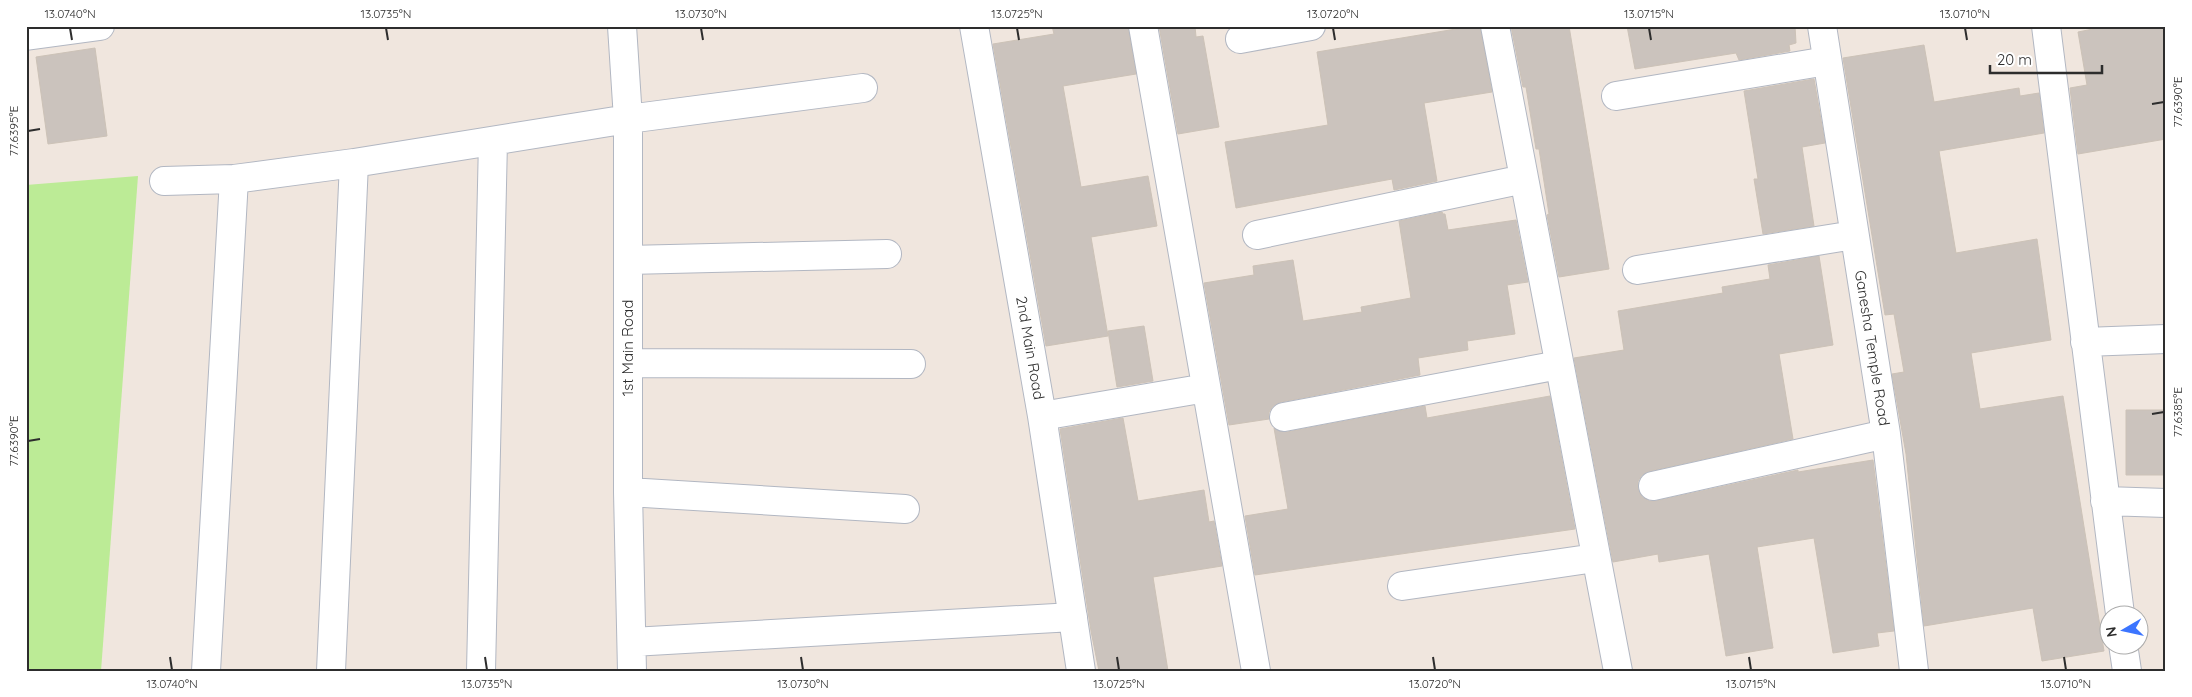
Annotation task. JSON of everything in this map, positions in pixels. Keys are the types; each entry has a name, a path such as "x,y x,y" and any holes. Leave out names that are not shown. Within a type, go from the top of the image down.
{"street":[{"path":"26,36 100,26"},
{"name":"1st Main Road","path":"622,26 628,119 628,492 632,671"},
{"name":"2nd Main Road","path":"974,26 1042,416 1081,671"},
{"path":"1143,26 1256,671"},
{"path":"1240,39 1311,26"},
{"path":"1495,26 1618,671"},
{"name":"Ganesha Temple Road","path":"1822,26 1886,434 1914,671"},
{"path":"2046,26 2119,604"},
{"path":"1616,96 1827,61"},
{"path":"164,181 234,179 354,163 628,119 863,88"},
{"path":"481,671 493,141"},
{"path":"331,671 354,163"},
{"path":"206,671 234,179"},
{"path":"1257,235 1524,179"},
{"path":"1637,270 1854,235"},
{"path":"628,260 887,254"},
{"path":"2085,342 2166,339"},
{"path":"628,363 911,364"},
{"path":"1284,417 1559,365"},
{"path":"1042,416 1206,388"},
{"path":"1653,486 1886,434"},
{"path":"628,492 905,510"},
{"path":"2105,502 2166,502"},
{"path":"1402,586 1595,558"},
{"path":"632,642 1073,617"},
{"path":"2124,654 2126,671"}],"green space":[{"path":"138,176 101,671 26,671 26,185"}],"building":[{"path":"1052,26 1128,26 1136,74 1063,86 1081,187 1148,176 1157,226 1091,237 1108,336 1046,346 993,44 1054,34"},
{"path":"1159,26 1195,26 1196,37 1203,36 1219,127 1178,134"},
{"path":"1480,26 1492,92 1424,103 1437,181 1394,190 1392,179 1236,208 1225,142 1328,125 1317,52"},
{"path":"1511,26 1569,26 1609,269 1559,277 1547,215 1549,214 1539,149 1536,149 1526,87 1523,87"},
{"path":"1627,26 1795,26 1796,43 1789,45 1790,51 1739,60 1736,53 1635,69"},
{"path":"2108,26 2162,26 2166,46 2166,139 2078,154 2070,88 2087,85 2078,32"},
{"path":"1924,45 1934,102 2019,88 2020,96 2039,93 2044,133 1939,151 1956,253 2037,239 2051,340 1971,353 1980,409 2063,396 2100,626 2100,652 2042,661 2033,608 1924,626 1906,454 1892,374 1904,372 1894,314 1885,315 1843,58"},
{"path":"95,48 107,136 48,144 36,57"},
{"path":"1814,79 1825,143 1802,147 1814,226 1763,234 1754,179 1758,179 1744,91"},
{"path":"1442,212 1445,214 1448,230 1516,220 1528,282 1507,285 1515,334 1467,341 1468,350 1418,358 1420,375 1281,402 1273,406 1269,412 1269,419 1229,425 1204,283 1254,275 1253,266 1293,260 1303,321 1362,312 1361,307 1411,298 1399,221"},
{"path":"1819,256 1833,345 1779,354 1793,439 1650,471 1642,475 1638,481 1638,489 1642,497 1649,501 1656,501 1798,470 1798,472 1873,460 1894,631 1877,633 1879,646 1833,653 1814,538 1757,547 1773,648 1726,656 1709,554 1659,562 1658,554 1613,562 1574,358 1624,350 1618,311 1723,293 1722,287 1770,279 1768,265"},
{"path":"1144,326 1153,381 1117,387 1108,331"},
{"path":"1550,396 1575,529 1255,575 1245,516 1288,509 1274,428 1287,432 1425,406 1427,418"},
{"path":"2126,410 2166,410 2166,475 2126,475"},
{"path":"1123,418 1138,501 1204,490 1209,522 1214,521 1222,566 1153,577 1168,671 1099,671 1091,631 1060,429"}]}
